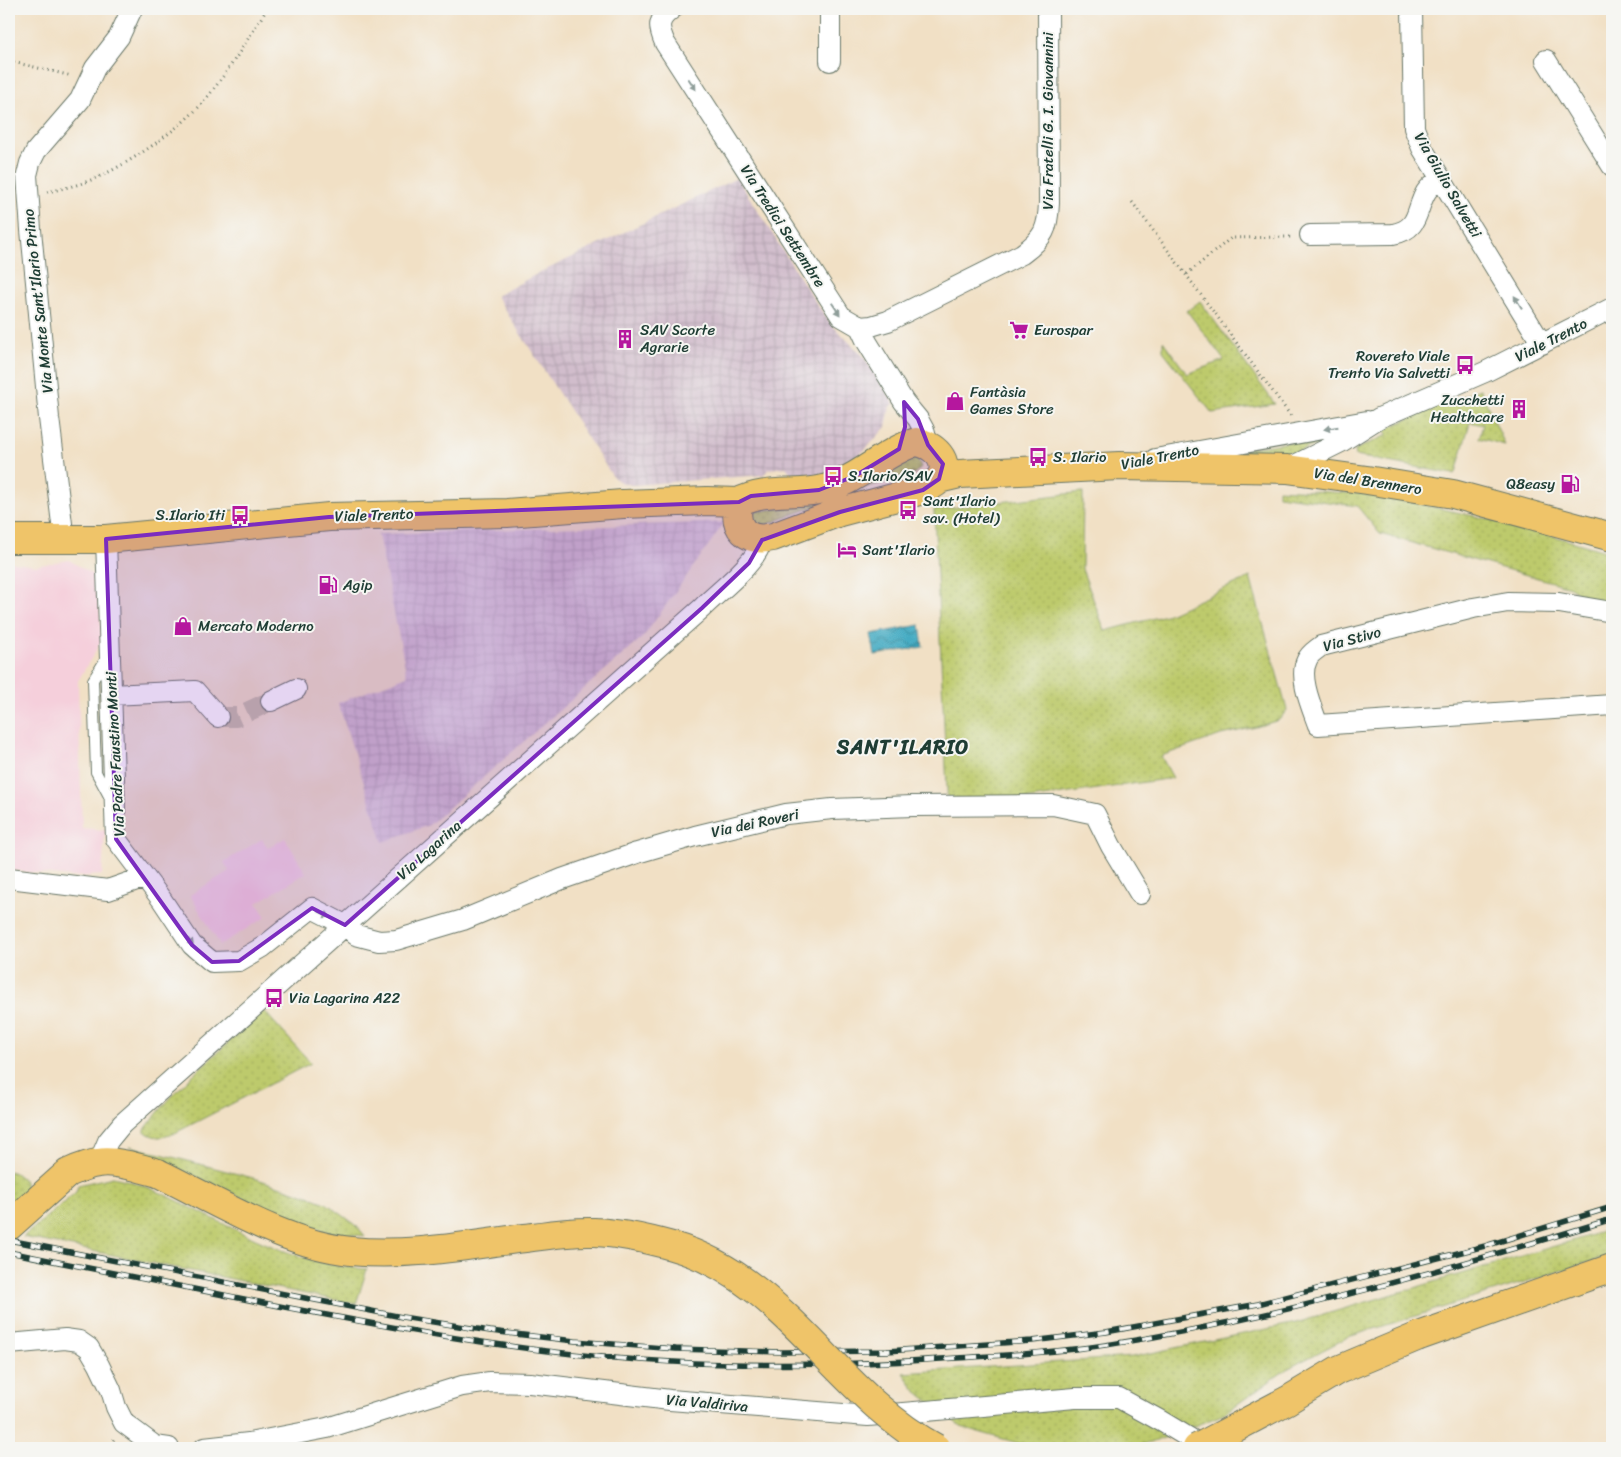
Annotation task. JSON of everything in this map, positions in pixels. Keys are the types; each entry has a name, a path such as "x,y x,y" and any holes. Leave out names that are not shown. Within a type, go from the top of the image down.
{"main road":[{"name":"Viale Trento","path":"9,539 106,539 329,517 508,513 622,504 707,501 739,502 751,496 819,490 855,476 899,448 916,442 928,445"},
{"path":"928,445 939,454 943,464 943,472 939,479"},
{"name":"Viale Trento","path":"762,540 840,512 923,490 939,479 960,474 1119,466"},
{"name":"Via del Brennero","path":"1119,466 1287,469 1453,494 1611,532"},
{"path":"739,502 737,511 744,532 751,538 762,540"},
{"path":"9,1226 68,1174 99,1162 158,1173 276,1230 313,1244 349,1251 381,1253 423,1251 550,1234 593,1232 632,1237 673,1246 705,1258 740,1277 766,1297 879,1407 911,1434 936,1448"},
{"path":"1197,1448 1288,1400 1338,1370 1419,1336 1612,1268"}],"street":[{"path":"28,197 27,175 36,151 80,100 95,68 119,37 132,9"},
{"path":"830,9 830,61"},
{"name":"Via Fratelli G. I. Giovannini","path":"860,327 888,321 1022,254 1036,243 1044,232 1048,220 1049,203 1048,9"},
{"name":"Via Giulio Salvetti","path":"1412,9 1414,128 1422,148 1542,344"},
{"name":"Via Tredici Settembre","path":"661,13 659,30 665,43 841,316 860,327 867,342 904,402 918,419 924,430 928,445"},
{"path":"1546,60 1612,166"},
{"path":"1303,236 1392,234 1402,232 1411,226 1416,219 1427,190 1441,178"},
{"name":"Via Monte Sant'Ilario Primo","path":"28,197 49,418 64,540"},
{"name":"Viale Trento","path":"1287,469 1341,442 1379,418 1486,372 1612,308"},
{"path":"899,448 905,427 904,402"},
{"name":"Viale Trento","path":"1119,466 1219,446 1379,418"},
{"name":"Via Padre Faustino Monti","path":"106,539 116,839 162,900 192,945 212,962 239,961 263,947 312,908 345,925"},
{"name":"Via Lagarina","path":"99,1162 108,1141 122,1124 702,608 749,563 760,549 762,540"},
{"name":"Via Stivo","path":"1612,612 1559,603 1526,601 1473,608 1321,646 1307,659 1303,672 1318,725 1612,705"},
{"path":"271,701 296,689"},
{"path":"111,695 195,691 218,717"},
{"name":"Via dei Roveri","path":"345,925 356,935 379,941 396,940 463,920 598,866 695,836 786,814 832,809 913,806 1053,805 1095,814 1140,894"},
{"path":"9,878 108,890 145,878"},
{"path":"9,1344 65,1339 79,1341 89,1348 99,1365 124,1423 155,1446 169,1448"},
{"name":"Via Valdiriva","path":"204,1448 249,1444 327,1428 370,1413 462,1386 490,1382 530,1383 670,1400 868,1416 1076,1398 1119,1398 1206,1448"}],"lane":[{"path":"110,652 93,680 96,772 116,807"}],"path":[{"name":"Via Monte Sant'Ilario Primo","path":"28,197 93,180 130,159 175,128 209,95 235,60 267,9"},
{"path":"9,61 90,80"},
{"path":"1132,202 1304,432"},
{"path":"1187,274 1231,238 1303,236"}],"highlighted area":[{"path":"904,402 918,419 928,445 943,464 939,479 923,490 840,512 762,540 749,563 702,608 345,925 312,908 239,961 212,962 192,945 116,839 106,539 329,517 739,502 751,496 819,490 855,476 899,449 905,427"}],"shaded area":[{"path":"737,178 818,306 833,326 863,356 894,404 890,406 886,427 866,449 843,466 814,477 794,477 786,467 769,469 763,475 632,485 622,483 613,477 496,296 533,276"},
{"path":"725,522 644,636 429,825 383,842 338,703 407,676 378,534"},
{"path":"69,560 98,578 102,640 78,681 82,828 105,830 102,875 71,877 9,870 9,562 35,566"},
{"path":"285,838 306,873 257,903 266,917 220,945 190,895 229,871 224,862 262,839 268,848"}],"green space":[{"path":"1200,301 1275,404 1212,413 1163,351 1163,341 1187,374 1224,360 1187,311"},
{"path":"1480,389 1505,445 1479,438 1483,425 1470,422 1456,473 1356,456 1355,450 1387,435 1385,429"},
{"path":"1343,434 1289,455 1225,452"},
{"path":"914,457 917,458 921,467 915,473 864,488 765,525 754,525 752,516 756,511 803,505 849,492"},
{"path":"1278,489 1365,494 1411,502 1515,525 1612,553 1612,607 1593,603 1570,587 1380,534 1357,506 1278,495"},
{"path":"1083,492 1082,569 1105,631 1166,615 1250,577 1287,710 1279,720 1221,735 1161,756 1173,778 948,811 934,510"},
{"path":"264,1011 311,1063 173,1134 158,1137 144,1131 170,1098 185,1083"},
{"path":"130,1146 257,1179 300,1193 326,1203 356,1225 365,1236 328,1232 284,1217"},
{"path":"9,1171 25,1181 26,1196 9,1209"},
{"path":"113,1177 155,1190 236,1230 299,1256 343,1267 367,1269 356,1304 23,1237 76,1192 78,1185"},
{"path":"1612,1229 1612,1255 1348,1337 1287,1369 1222,1415 1151,1443 1118,1448 1048,1448 1028,1446 961,1427 915,1390 903,1373 1132,1357 1296,1323"}],"water":[{"path":"920,625 923,647 875,655 871,634"}],"tunnel":[{"path":"218,717 236,717 271,701"}],"railway":[{"path":"9,1240 402,1317 490,1331 575,1341 676,1349 781,1352 887,1351 1032,1341 1106,1332 1258,1304 1485,1246 1612,1207"},
{"path":"9,1252 423,1333 621,1359 765,1365 909,1361 1035,1353 1093,1347 1176,1333 1302,1306 1364,1290 1489,1256 1612,1219"}],"place":[{"name":"Eurospar","path":"1019,330"},
{"name":"SAV Scorte Agrarie","path":"625,339"},
{"name":"Rovereto Viale Trento Via Salvetti","path":"1465,365"},
{"name":"Fantàsia Games Store","path":"955,401"},
{"name":"Zucchetti Healthcare","path":"1519,409"},
{"name":"S. Ilario","path":"1038,457"},
{"name":"S.Ilario/SAV","path":"833,476"},
{"name":"Q8easy","path":"1570,484"},
{"name":"Sant'Ilario sav. (Hotel)","path":"908,510"},
{"name":"S.Ilario Iti","path":"240,515"},
{"name":"Sant'Ilario","path":"847,550"},
{"name":"Agip","path":"328,585"},
{"name":"Mercato Moderno","path":"183,626"},
{"name":"Via Lagarina A22","path":"274,998"}],"district":[{"name":"SANT'ILARIO","path":"903,747"}]}
